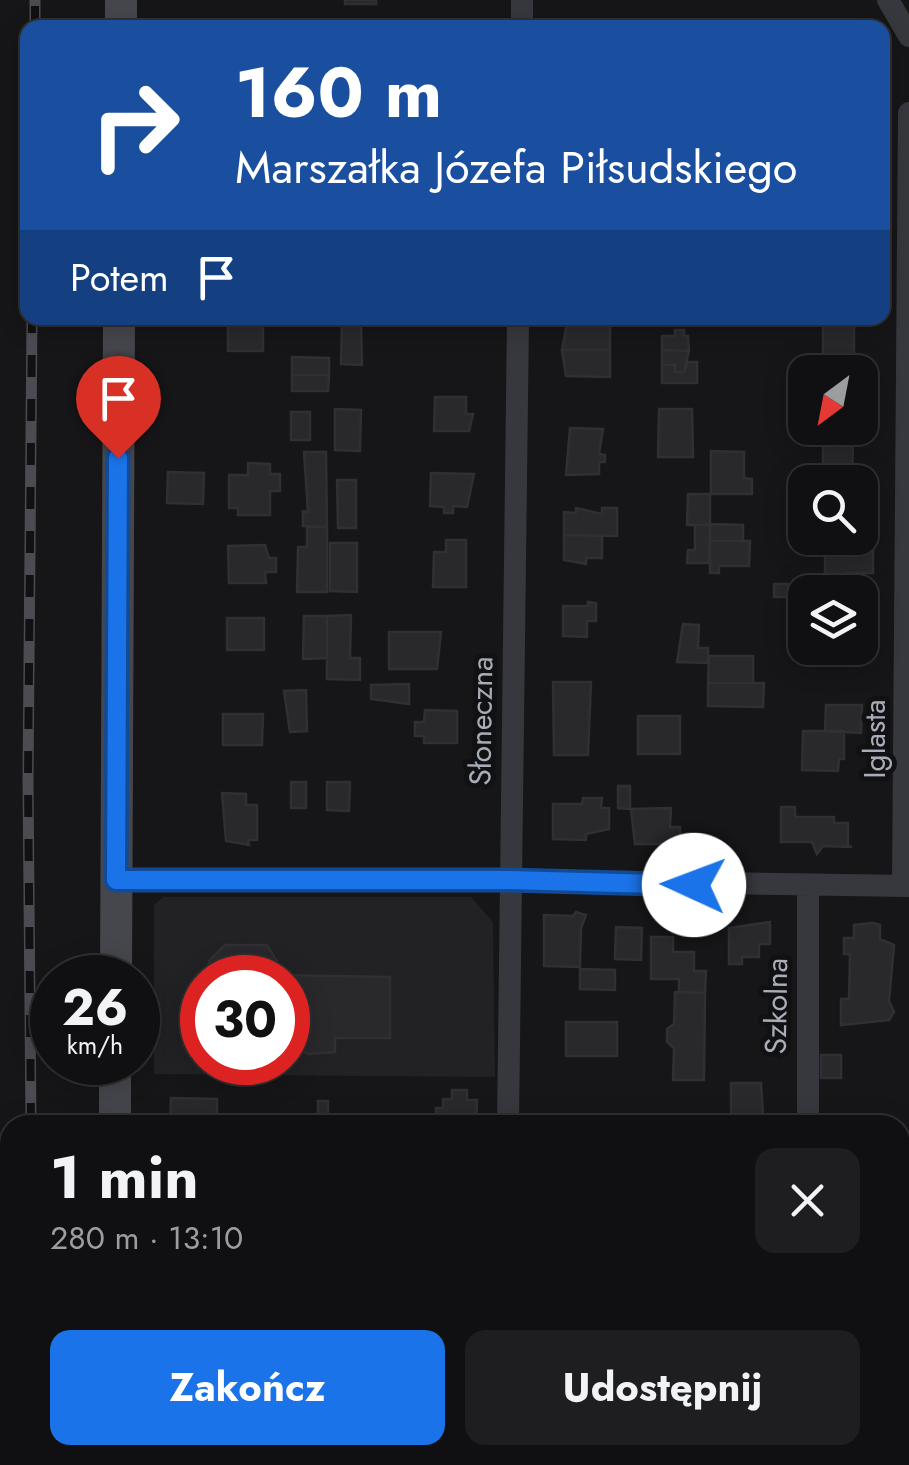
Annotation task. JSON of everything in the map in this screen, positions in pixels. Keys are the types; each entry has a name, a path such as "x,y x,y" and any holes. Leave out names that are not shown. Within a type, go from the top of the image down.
{"main road":[{"path":"116,955 119,325"},
{"path":"116,1085 116,1115"}],"street":[{"path":"888,0 909,36"},
{"name":"Iglasta","path":"906,886 909,113"},
{"name":"Słoneczna","path":"508,1115 518,325"},
{"path":"116,880 906,886"},
{"name":"Szkolna","path":"808,888 808,1115"}],"shaded area":[{"path":"163,897 471,897 493,922 495,1077 310,1075 310,955 180,955 180,1074 160,1074 160,955 154,955 154,905"}],"building":[{"path":"345,0 376,0 376,4 345,4"},
{"path":"228,325 263,325 263,351 228,351"},
{"path":"342,325 361,325 362,365 341,364"},
{"path":"567,325 610,325 610,350 562,350"},
{"path":"823,325 854,325 854,355 823,355"},
{"path":"675,330 684,330 684,336 688,336 689,351 662,350 662,336 675,336"},
{"path":"562,350 610,350 610,377 566,376"},
{"path":"662,350 689,351 684,372 675,372 675,365 662,365"},
{"path":"292,357 329,358 329,375 292,375"},
{"path":"688,362 697,362 697,383 662,383 662,365 675,365 675,372 684,372"},
{"path":"292,375 329,375 328,391 292,391"},
{"path":"435,397 466,397 466,414 473,414 469,431 434,431"},
{"path":"335,409 361,410 360,451 335,450"},
{"path":"659,409 692,409 693,457 658,457"},
{"path":"291,412 310,412 310,440 291,440"},
{"path":"570,428 603,429 599,454 605,455 605,462 599,462 599,474 566,475"},
{"path":"823,445 853,445 852,465 823,465"},
{"path":"711,451 744,452 744,478 752,479 752,494 711,494"},
{"path":"304,452 326,452 327,527 303,526 303,511 308,512"},
{"path":"248,463 270,464 270,474 280,474 280,491 270,491 270,515 238,515 238,508 229,508 229,475 248,475"},
{"path":"168,472 204,473 203,504 167,503"},
{"path":"431,473 474,474 467,507 453,506 453,513 444,513 444,507 430,506"},
{"path":"337,480 356,480 356,528 338,528"},
{"path":"688,494 710,494 710,525 687,525"},
{"path":"576,508 602,514 602,508 617,508 617,536 564,535 564,512 576,513"},
{"path":"710,524 743,525 743,541 710,541"},
{"path":"695,525 710,525 709,563 687,563 688,550 695,550"},
{"path":"307,527 327,527 327,592 297,592 298,547 307,547"},
{"path":"564,535 602,536 602,558 586,558 586,564 564,560"},
{"path":"446,540 466,540 466,587 433,587 434,552 446,552"},
{"path":"710,541 750,541 749,566 719,566 719,573 710,573"},
{"path":"330,543 357,543 357,592 330,591"},
{"path":"265,545 269,558 276,558 276,572 265,572 266,583 229,583 228,546"},
{"path":"825,555 873,555 873,573 825,573"},
{"path":"774,584 788,584 788,597 774,597"},
{"path":"588,602 596,603 596,621 587,621 587,637 563,636 563,606 588,606"},
{"path":"351,615 350,658 360,658 360,680 327,679 327,616"},
{"path":"304,616 327,616 327,658 303,659"},
{"path":"227,618 264,618 264,650 227,650"},
{"path":"683,624 699,625 698,648 708,648 708,663 677,662"},
{"path":"389,632 441,632 437,669 389,669"},
{"path":"709,656 753,656 753,683 708,683"},
{"path":"553,682 591,682 588,755 554,755"},
{"path":"708,683 764,683 763,707 708,706"},
{"path":"409,684 409,704 371,699 371,685"},
{"path":"306,690 307,731 290,732 284,691"},
{"path":"826,705 862,705 861,733 825,731"},
{"path":"425,710 457,711 457,743 424,743 424,736 415,736 415,722 424,722"},
{"path":"223,714 263,714 262,745 223,745"},
{"path":"638,716 680,716 680,754 638,754"},
{"path":"803,731 844,731 844,759 839,759 838,771 802,770"},
{"path":"291,782 306,782 306,808 291,808"},
{"path":"327,782 350,782 349,811 327,810"},
{"path":"618,786 630,786 630,809 618,808"},
{"path":"222,793 246,794 246,805 257,805 257,840 248,840 249,845 226,841"},
{"path":"583,798 602,798 601,808 609,808 609,829 586,834 586,840 553,839 553,804 582,804"},
{"path":"781,807 795,807 795,817 834,817 834,823 848,823 848,845 852,847 823,846 817,854 812,842 781,842"},
{"path":"671,808 670,827 680,827 680,844 635,844 631,809"},
{"path":"576,912 586,915 581,928 580,967 544,966 544,915 573,916"},
{"path":"770,922 770,944 759,944 759,957 742,957 742,964 729,964 729,928"},
{"path":"854,925 880,925 880,939 894,945 889,1001 894,1012 889,1020 841,1025 841,999 849,999 850,954 844,954 844,938 854,938"},
{"path":"616,927 642,928 641,960 615,959"},
{"path":"651,937 673,937 673,952 694,952 694,971 706,971 705,993 679,992 679,979 651,979"},
{"path":"225,945 267,945 273,955 215,955"},
{"path":"580,969 615,970 615,990 580,989"},
{"path":"310,976 390,977 390,1038 335,1038 335,1052 310,1054"},
{"path":"675,992 705,993 704,1080 673,1080 674,1048 667,1042 667,1029 674,1024"},
{"path":"566,1022 617,1022 617,1056 566,1056"},
{"path":"821,1055 841,1055 841,1078 821,1078"},
{"path":"731,1083 761,1083 763,1115 731,1115"},
{"path":"452,1090 467,1090 467,1100 477,1100 476,1115 436,1115 436,1108 443,1108 443,1099 452,1099"},
{"path":"171,1098 217,1099 217,1115 170,1115"},
{"path":"318,1101 328,1101 328,1115 318,1115"}],"railway":[{"path":"35,0 35,20"},
{"path":"31,1115 28,780 32,325"}],"route":[{"path":"118,458 116,880 509,880 694,885"}]}
